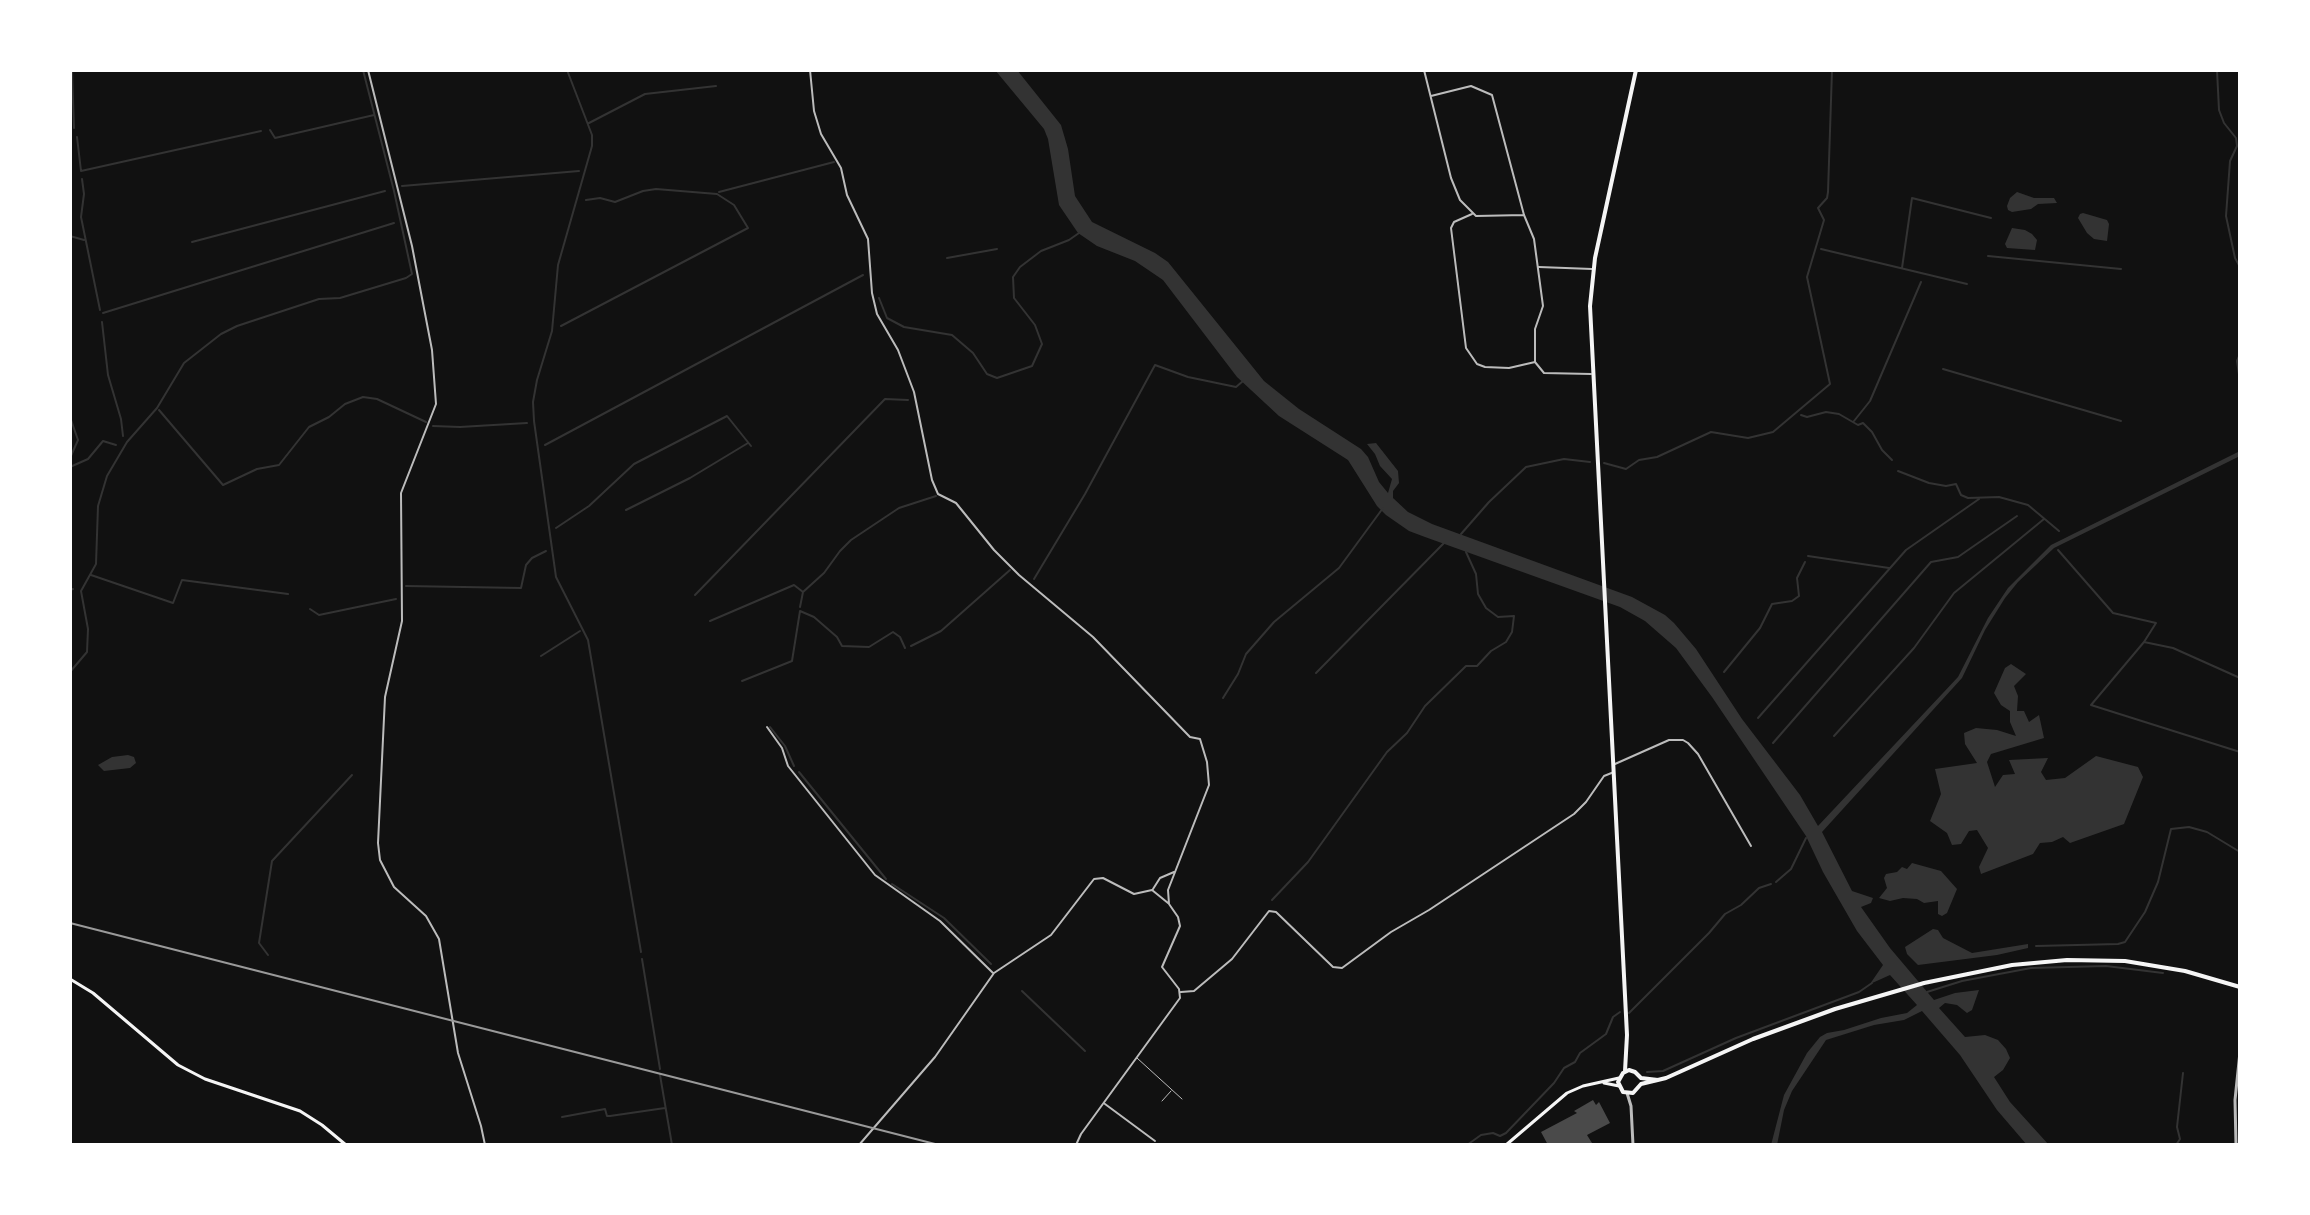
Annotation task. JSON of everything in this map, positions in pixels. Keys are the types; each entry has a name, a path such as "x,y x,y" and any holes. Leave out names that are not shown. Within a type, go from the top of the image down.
{"main road":[{"path":"1506,1145 1567,1093 1619,1078 1625,1071 1628,1056 1590,306 1594,270 1636,70"},
{"path":"1641,1081 1658,1080 1808,1018 1897,990 2012,965 2080,960 2153,965 2240,989"},
{"path":"70,979 93,993 178,1065 205,1079 300,1111 346,1145"},
{"path":"1628,1056 1633,1071 1641,1081"},
{"path":"1625,1071 1633,1071"},
{"path":"1619,1078 1619,1086"},
{"path":"1600,1083 1619,1086 1627,1093 1633,1093 1641,1081"}],"street":[{"path":"368,70 415,261 432,350 436,404 401,493 402,621 385,697 378,843 380,860 394,887 426,916 439,939 458,1053 485,1145"},
{"path":"810,70 814,111 821,134 841,168 847,195 868,239 872,293 877,314 898,350 914,392 932,480 938,494 956,503 985,540 1019,575 1093,637 1190,737 1200,739 1210,774 1209,785 1174,872 1168,890 1169,904"},
{"path":"1424,70 1460,200 1472,214 1485,217 1524,215"},
{"path":"1431,96 1471,86 1492,95 1524,215 1532,233 1543,306 1535,329 1535,362 1544,373 1593,374"},
{"path":"1472,214 1454,222 1451,228 1466,348 1477,364 1485,367 1509,368 1535,362"},
{"path":"1537,267 1594,270"},
{"path":"767,727 780,745 788,766 875,875 940,921 994,973"},
{"path":"1613,764 1669,740 1683,740 1698,754 1751,846"},
{"path":"1180,992 1194,991 1232,959 1269,911 1276,912 1333,967 1342,968 1391,932 1574,814 1604,776 1614,772"},
{"path":"859,1145 935,1057 994,973 1051,935 1097,878 1134,894 1152,890 1160,878 1174,872"},
{"path":"1152,890 1169,904 1178,917 1180,926 1162,961 1162,967 1180,992"},
{"path":"1076,1145 1176,1006 1180,992"},
{"path":"2236,1145 2235,1100 2240,1052"},
{"path":"1627,1093 1631,1106"},
{"path":"1633,1093 1633,1145"},
{"path":"1104,1103 1155,1141"}],"lane":[{"path":"1137,1058 1182,1099"},
{"path":"1162,1101 1172,1090"}],"shaded area":[{"path":"995,70 1017,70 1061,125 1075,196 1092,222 1168,262 1264,381 1299,409 1361,449 1388,493 1392,479 1367,444 1376,443 1398,471 1399,483 1393,491 1393,498 1408,512 1432,524 1632,597 1674,623 1800,795 1818,826 1958,677 1988,618 2008,588 2051,545 2240,451 2240,456 2054,548 2005,598 1985,630 1962,678 1822,832 1852,891 1873,898 1871,903 1861,907 1890,948 1934,1000 1979,990 1972,1010 1967,1013 1957,1005 1945,1003 1939,1008 1965,1037 1985,1035 1998,1040 2006,1049 2010,1058 1994,1077 2010,1102 2049,1145 2027,1145 1997,1110 1960,1055 1922,1011 1904,1020 1874,1025 1826,1040 1792,1091 1784,1110 1777,1145 1771,1145 1784,1095 1807,1053 1820,1037 1907,1013 1917,1005 1890,975 1870,984 1883,965 1857,931 1806,836 1712,697 1676,648 1645,621 1620,607 1409,531 1386,515 1348,460 1279,416 1237,377 1163,280 1135,261 1097,246 1078,233 1059,205 1044,129"},
{"path":"2017,192 2034,198 2054,198 2057,203 2038,204 2031,209 2012,212 2007,206"},
{"path":"2083,213 2107,220 2107,241 2094,239 2087,233 2078,218"},
{"path":"2012,228 2032,234 2037,240 2035,250 2007,248 2005,244"},
{"path":"2011,664 2026,674 2014,686 2018,696 2017,711 2024,711 2029,722 2039,715 2044,738 1991,754 1987,762 1995,787 2003,775 2015,774 2009,760 2048,758 2041,772 2046,780 2065,778 2096,756 2138,767 2143,777 2124,824 2070,843 2063,837 2040,843 2033,854 1981,874 1979,867 1988,848 1977,830 1969,831 1961,844 1952,845 1947,833 1930,821 1941,794 1935,769 1977,763 1965,744 1964,733 1976,728 2016,736 2010,722 2010,711 2001,705 1994,693 2005,668"},
{"path":"112,757 134,757 136,763 130,768 104,771 98,765"},
{"path":"1912,863 1941,871 1957,889 1947,913 1942,916 1938,914 1938,901 1924,903 1917,899 1890,901 1879,898 1887,888 1886,874 1897,872 1902,867 1907,869"},
{"path":"1933,929 1938,930 1943,938 1972,953 2028,944 2028,948 1918,965 1907,954 1905,947"}],"building":[{"path":"1593,1100 1596,1105 1599,1102 1610,1123 1587,1135 1592,1143 1548,1145 1541,1132 1577,1113 1574,1111"}],"waterway":[{"path":"72,70 74,128"},
{"path":"70,672 87,652 88,629 81,591 96,564 98,506 107,476 127,442 157,408 184,363 221,334 237,326 319,299 340,298 412,274 363,70"},
{"path":"567,70 592,135 592,146 558,265 552,331 537,380 534,421 556,577 588,640 641,952"},
{"path":"1604,463 1626,469 1639,460 1657,457 1711,432 1748,438 1773,432 1830,384 1807,277 1824,220 1818,208 1828,192 1832,70"},
{"path":"2217,70 2219,110 2224,123 2236,138 2237,146 2230,161 2226,216 2235,258 2240,267"},
{"path":"589,123 645,94 716,86"},
{"path":"270,130 275,138 374,115"},
{"path":"77,137 81,171 261,131"},
{"path":"719,192 834,162"},
{"path":"402,186 579,171"},
{"path":"82,179 81,217 100,310"},
{"path":"561,326 748,228 734,205 717,194 656,189 615,202 600,198 586,200"},
{"path":"192,242 385,191"},
{"path":"1902,268 1912,198 1991,218"},
{"path":"103,313 394,223"},
{"path":"879,298 887,318 904,327 952,335 973,353 987,374 997,378 1032,366 1042,344 1035,325 1014,298 1013,277 1020,267 1041,251 1079,233"},
{"path":"70,236 84,240"},
{"path":"947,258 997,249"},
{"path":"1821,249 1967,284"},
{"path":"1988,256 2121,269"},
{"path":"545,445 863,275"},
{"path":"1854,421 1870,401 1921,282"},
{"path":"102,322 108,375 123,436"},
{"path":"2240,354 2237,361 2240,381"},
{"path":"1034,579 1085,494 1155,365 1188,377 1236,387 1243,381"},
{"path":"1943,369 2121,421"},
{"path":"159,410 223,485 257,469 279,465 309,427 345,404 363,397 377,399 426,422"},
{"path":"695,595 885,399 908,400"},
{"path":"1801,415 1807,417 1826,412 1839,414 1858,425 1863,423 1892,460"},
{"path":"556,528 589,506 634,464 727,416 751,446"},
{"path":"70,417 78,440 70,458"},
{"path":"433,426 527,423"},
{"path":"70,467 88,459 103,441 116,445"},
{"path":"626,510 690,478 748,443"},
{"path":"1461,534 1526,467 1564,459 1590,462"},
{"path":"1898,471 1929,483 1956,484 1961,495 1968,498 1999,497 2028,505 2059,531"},
{"path":"800,607 803,592 824,573 851,540 899,508 936,496"},
{"path":"1758,718 1906,550 1979,499"},
{"path":"1223,698 1246,654 1274,622 1339,568 1383,508"},
{"path":"1773,743 1931,562 1958,557 2017,516"},
{"path":"1834,736 1914,648 1954,593 2044,519"},
{"path":"1316,673 1444,543"},
{"path":"2058,550 2113,613 2156,623 2091,705 2240,752"},
{"path":"406,586 521,588 526,565 546,551"},
{"path":"1272,900 1308,862 1387,752 1407,733 1425,706 1466,666 1477,666 1491,651 1506,642 1512,632 1514,616 1498,617 1486,608 1478,594 1476,574 1466,552"},
{"path":"1808,556 1889,568"},
{"path":"1724,672 1760,628 1772,604 1792,601 1799,596 1797,578 1805,562"},
{"path":"911,646 941,631 1010,570"},
{"path":"91,575 173,603 182,580 288,594"},
{"path":"710,621 794,585 803,592"},
{"path":"310,609 319,615 396,599"},
{"path":"742,681 792,661 800,611 814,617 837,637 842,646 869,647 893,632 900,637 905,648"},
{"path":"541,656 580,631"},
{"path":"2144,642 2173,648 2240,678"},
{"path":"770,727 785,746 794,766"},
{"path":"799,772 886,879"},
{"path":"268,955 259,943 272,861 352,775"},
{"path":"2036,946 2125,942 2145,912 2158,882 2171,829 2189,827 2207,832 2240,852"},
{"path":"1776,882 1791,869 1806,838"},
{"path":"892,884 944,918 991,964"},
{"path":"1629,1013 1725,914 1741,905 1759,888 1771,884"},
{"path":"642,959 660,1069"},
{"path":"1927,992 1962,981 2031,968 2106,966 2163,973"},
{"path":"1647,1072 1663,1071 1736,1038 1859,992 1872,983"},
{"path":"1022,991 1085,1051"},
{"path":"1467,1145 1481,1135 1493,1133 1500,1136 1506,1133 1554,1083 1564,1068 1606,1034 1613,1017 1620,1012"},
{"path":"2176,1145 2180,1139 2177,1127 2183,1073"},
{"path":"660,1075 672,1145"},
{"path":"562,1117 605,1109 607,1116 610,1116 665,1108"}],"railway":[{"path":"70,923 939,1145"}]}
